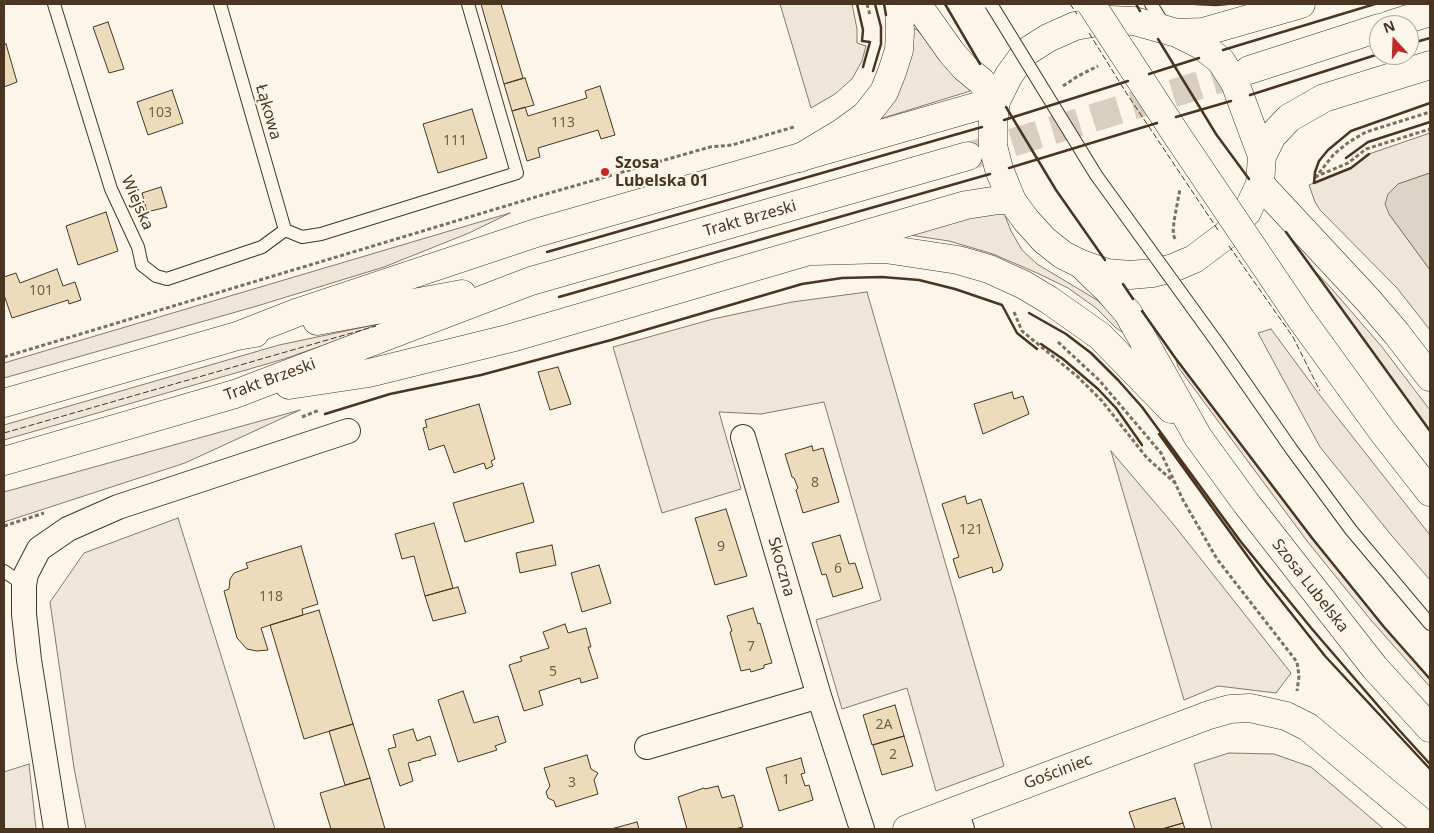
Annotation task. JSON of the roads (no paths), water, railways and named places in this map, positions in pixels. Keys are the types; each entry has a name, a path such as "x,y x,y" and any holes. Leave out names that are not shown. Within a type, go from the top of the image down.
{"main road":[{"path":"800,158 843,132 866,115 884,92 899,50 899,4"},
{"path":"917,4 951,52 981,82 996,101"},
{"path":"1091,4 1301,319 1383,432 1430,492"},
{"path":"1301,4 1203,32 1172,31 1134,22 1109,20 1075,26 1048,38 1026,52 1009,75 996,101 993,123 994,146 999,169 1012,200 1026,220 1044,240 1063,255 1081,264 1107,273 1130,275 1153,273 1180,265 1200,255 1226,235 1247,212 1260,184 1262,156 1272,136 1289,118 1324,98 1430,65"},
{"path":"1172,31 1201,45 1221,61 1235,83 1262,156"},
{"path":"1249,70 1369,31"},
{"path":"237,336 296,313 536,233 996,101"},
{"name":"Trakt Brzeski","path":"4,461 235,394 532,281 968,156"},
{"path":"1260,184 1368,300 1430,377"},
{"path":"235,394 369,373 511,338 814,251 966,205 1012,200"},
{"path":"814,251 885,248 915,252 958,260 989,269 1024,285 1100,336 1198,437"},
{"path":"1081,264 1109,291 1128,313 1198,437"},
{"name":"Trakt Brzeski","path":"4,403 237,336 532,281"},
{"name":"Szosa Lubelska","path":"1198,437 1342,628 1375,668 1430,728"},
{"name":"Gościniec","path":"907,829 959,820 1209,714 1230,709 1250,708 1286,716 1308,727 1430,829"}],"street":[{"path":"56,829 29,660 24,614 26,574 30,562 39,549 68,529 118,507 348,431"},
{"name":"Skoczna","path":"744,437 819,696 862,829"},
{"path":"647,747 819,696"}],"lane":[{"name":"Wiejska","path":"54,4 111,189 138,247 142,265 156,276 167,279 262,247 285,230"},
{"name":"Łąkowa","path":"220,4 285,230"},
{"path":"285,230 302,237 321,234 517,173 468,4"},
{"path":"991,4 1096,175 1292,450 1352,530 1430,624"},
{"path":"1151,4 1172,31"},
{"path":"4,571 24,585"}],"tunnel":[{"path":"972,155 1249,70"}],"place":[{"name":"Szosa Lubelska 01","path":"605,172"}]}
